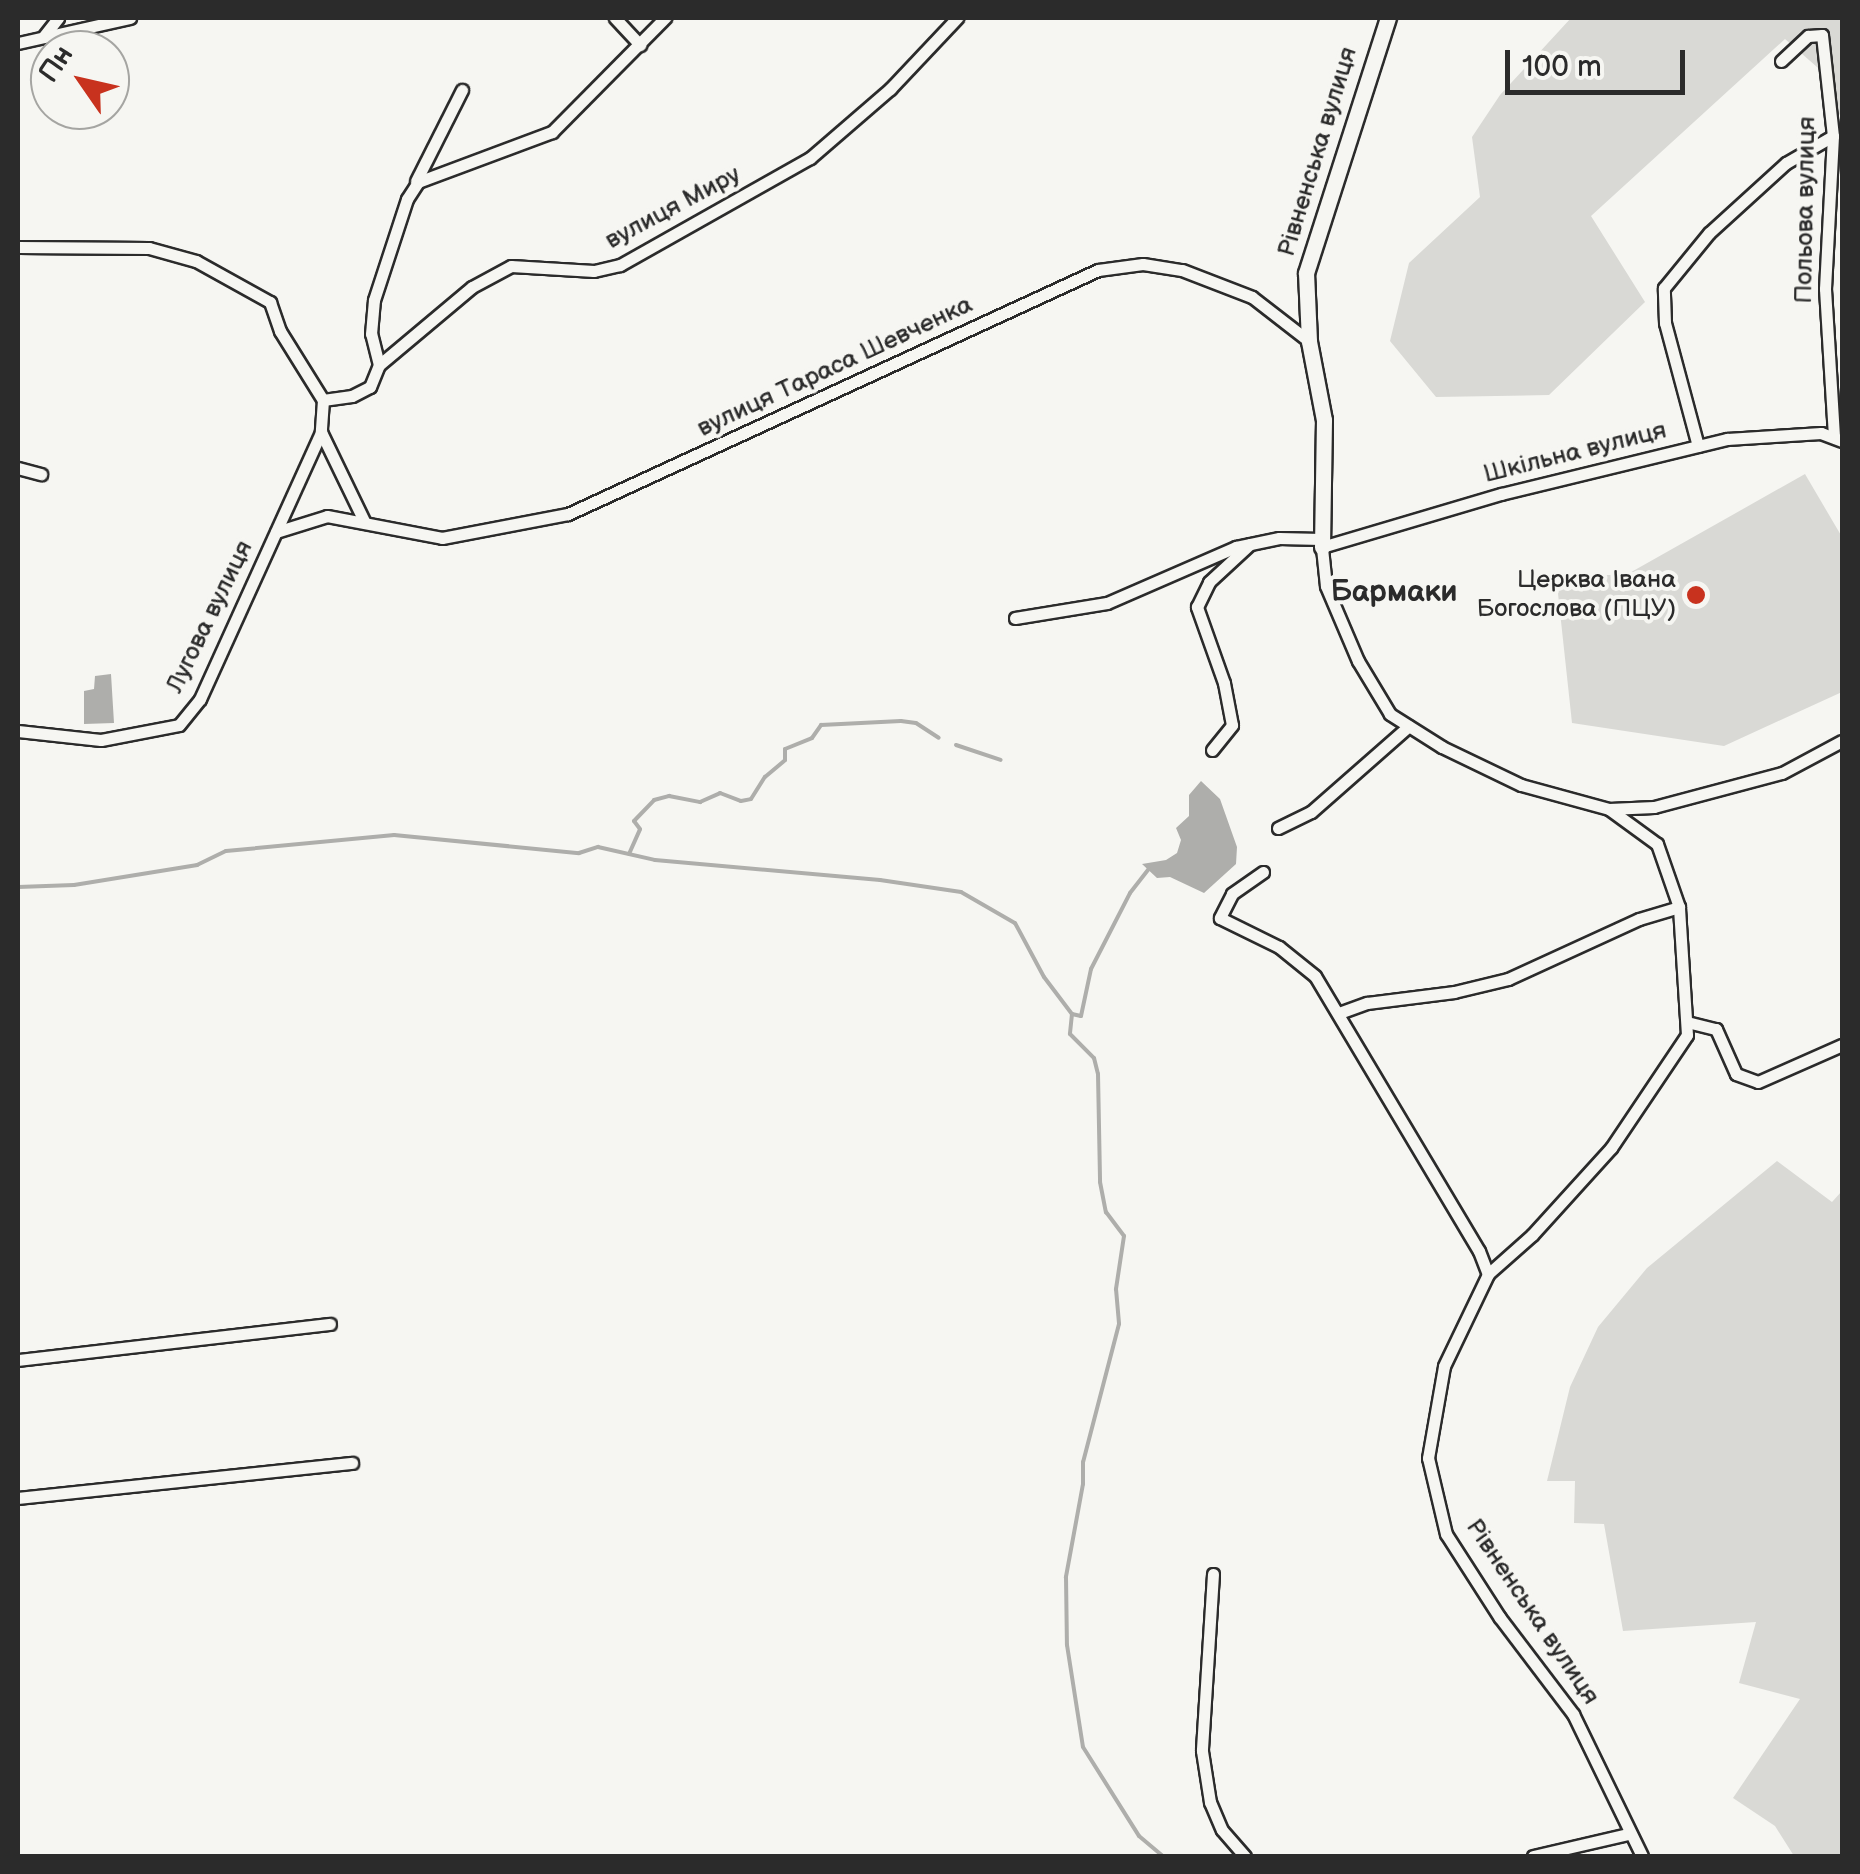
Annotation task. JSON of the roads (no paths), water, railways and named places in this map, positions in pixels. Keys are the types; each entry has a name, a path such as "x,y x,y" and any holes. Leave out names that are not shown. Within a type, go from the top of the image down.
{"street":[{"path":"73,30 130,18"},
{"path":"615,18 640,45"},
{"path":"412,189 428,176 552,132 664,18"},
{"name":"вулиця Миру","path":"322,400 352,396 370,387 379,365 472,286 511,266 594,272 620,264 742,199 810,158 890,90 957,18"},
{"name":"Рівненська вулиця","path":"1388,18 1306,273 1309,341 1324,420 1322,543 1326,586 1358,661 1390,714 1520,785 1609,809 1656,844 1678,907 1687,1036 1610,1148 1532,1234 1488,1274 1444,1366 1428,1458 1446,1534 1500,1618 1572,1714 1642,1856"},
{"name":"Польова вулиця","path":"1781,61 1808,36 1822,35 1834,136 1825,289 1838,439"},
{"path":"379,365 370,334 374,300 412,189 462,90"},
{"path":"1698,446 1665,323 1664,288 1709,233 1786,163 1834,136"},
{"path":"18,247 149,248 196,260 270,302 280,331 322,400 321,432 364,523"},
{"name":"вулиця Тараса Шевченка","path":"276,532 326,516 442,538 568,514 1098,270 1143,264 1182,270 1252,297 1309,341"},
{"name":"Лугова вулиця","path":"18,732 101,740 179,725 200,698 321,432"},
{"name":"Шкільна вулиця","path":"1015,618 1107,602 1250,544 1322,543 1727,439 1821,433 1838,439"},
{"path":"18,468 41,474"},
{"path":"1212,750 1232,725 1224,683 1197,606 1209,582 1250,544"},
{"path":"1278,828 1311,812 1409,726"},
{"path":"1609,809 1654,807 1782,774 1842,741"},
{"path":"1262,872 1232,894 1220,918 1279,947 1315,976 1488,1274"},
{"path":"1339,1013 1368,1002 1454,992 1508,978 1639,919 1678,907"},
{"path":"1687,1022 1716,1030 1736,1074 1758,1082 1842,1046"},
{"path":"18,1360 330,1324"},
{"path":"18,1498 352,1462"},
{"path":"1213,1574 1202,1751 1210,1802 1222,1830 1245,1856"},
{"path":"1534,1856 1628,1834"}],"waterway":[{"path":"629,854 640,829 634,821 654,800 669,796 700,802 720,793 741,801 751,799 765,777 785,760 785,749 812,738 821,725 901,721 916,723 939,738"},
{"path":"956,745 1001,760"},
{"path":"18,887 74,885 197,865 226,851 394,835 579,853 598,847 655,860 880,880 961,892 1015,923 1044,977 1072,1014 1070,1034 1094,1058 1098,1074 1100,1182 1106,1212 1124,1236 1116,1289 1119,1324 1083,1462 1083,1484 1066,1577 1067,1645 1083,1747 1139,1836 1163,1856"},
{"path":"1072,1014 1081,1016 1091,969 1130,893 1149,869"}],"place":[{"name":"Церква Івана Богослова (ПЦУ)","path":"1696,595"}],"district":[{"name":"Бармаки","path":"1394,592"}]}
